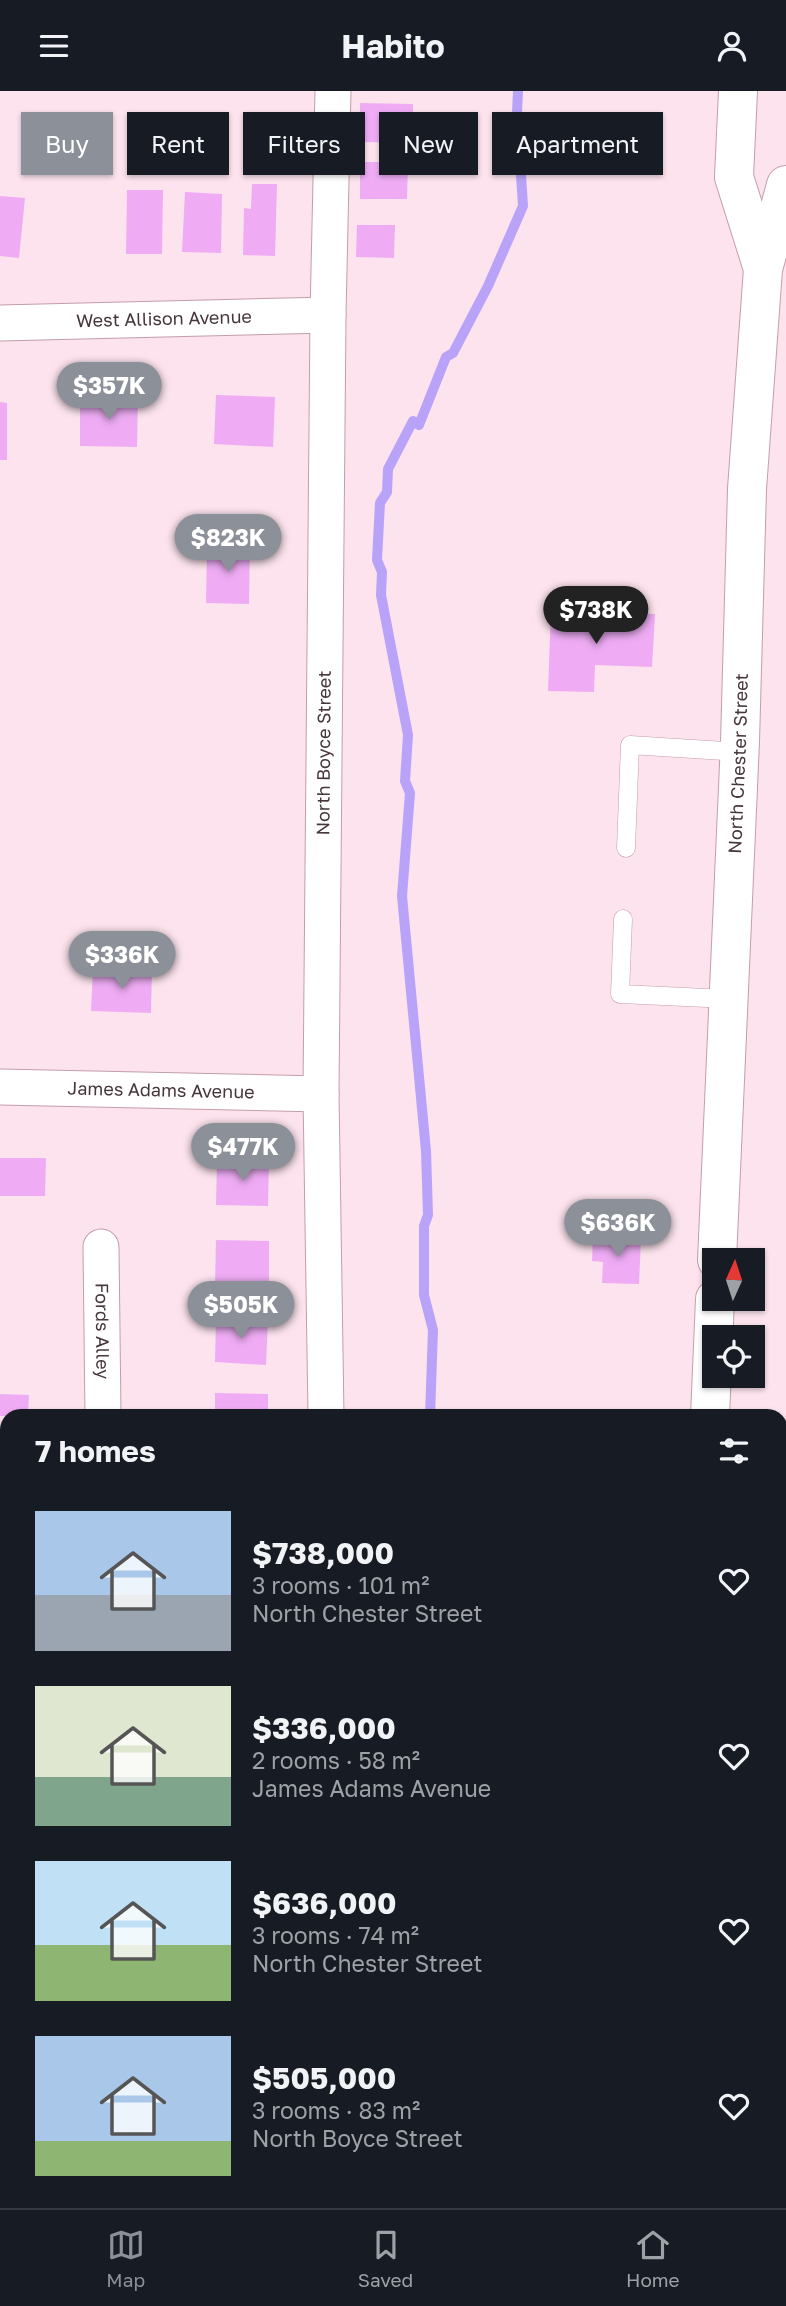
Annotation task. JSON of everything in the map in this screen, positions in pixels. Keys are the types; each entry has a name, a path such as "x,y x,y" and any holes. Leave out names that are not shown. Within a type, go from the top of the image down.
{"main road":[{"name":"North Chester Street","path":"738,91 734,177 775,269"},
{"name":"North Chester Street","path":"718,1248 740,751 747,489 786,185"},
{"path":"710,1409 714,1311"}],"street":[{"name":"North Boyce Street","path":"326,1409 321,1094 328,315 333,91"},
{"name":"West Allison Avenue","path":"0,323 328,315"},
{"name":"James Adams Avenue","path":"0,1087 321,1094"},
{"name":"Fords Alley","path":"101,1247 103,1409"}],"lane":[{"path":"625,848 630,745 740,751"},
{"path":"623,919 620,994 729,999"}],"building":[{"path":"360,103 413,104 413,112 379,112 379,142 365,142 365,112 360,112"},
{"path":"365,162 379,162 379,175 408,175 407,199 360,199 360,175 365,175"},
{"path":"252,184 277,184 275,256 243,255 244,208 251,209"},
{"path":"127,190 163,190 162,254 126,254"},
{"path":"185,192 222,194 221,253 182,252"},
{"path":"0,196 25,198 19,258 0,256"},
{"path":"357,225 395,225 394,258 356,257"},
{"path":"216,395 275,397 273,447 214,444"},
{"path":"80,397 138,398 137,447 80,446"},
{"path":"0,402 7,403 7,460 0,460"},
{"path":"207,544 250,544 249,604 206,603"},
{"path":"551,610 655,614 652,667 595,665 594,692 548,691"},
{"path":"93,969 152,970 151,1013 91,1011"},
{"path":"0,1158 46,1158 45,1196 0,1196"},
{"path":"217,1161 269,1162 268,1206 216,1205"},
{"path":"593,1236 641,1239 639,1284 602,1283 603,1262 592,1261"},
{"path":"216,1240 269,1241 269,1288 215,1287"},
{"path":"216,1317 268,1319 266,1365 215,1362"},
{"path":"215,1393 268,1394 268,1409 215,1409"},
{"path":"0,1394 29,1395 28,1409 0,1409"}],"waterway":[{"path":"430,1409 433,1330 424,1295 424,1226 428,1215 426,1151 402,896 410,793 405,781 408,735 381,595 382,572 377,560 380,503 387,492 388,469 413,421 419,425 446,357 453,353 488,286 523,206 518,91"}]}
